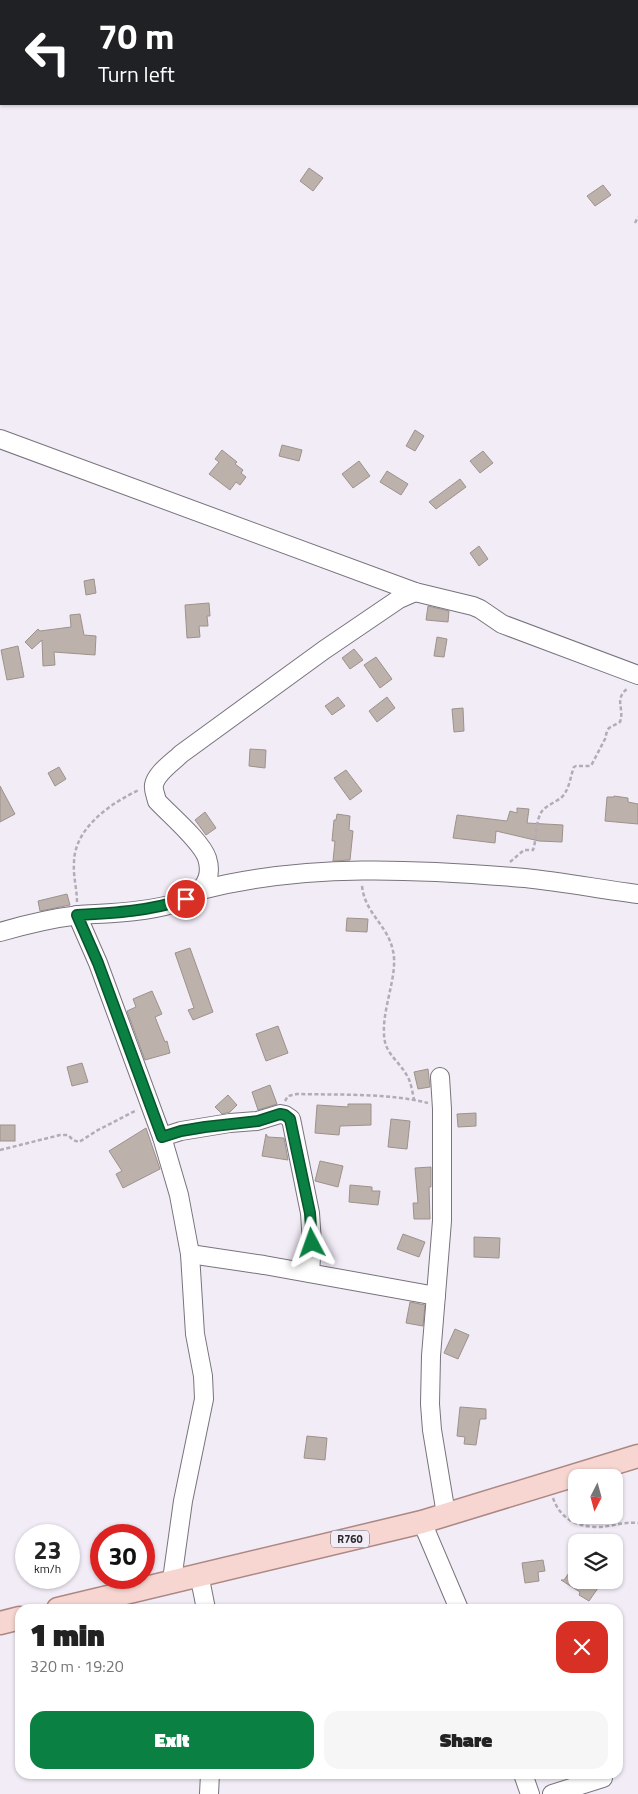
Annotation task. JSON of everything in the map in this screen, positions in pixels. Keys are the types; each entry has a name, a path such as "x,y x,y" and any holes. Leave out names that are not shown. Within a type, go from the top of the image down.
{"main road":[{"name":"R760","path":"78,1604 422,1522 638,1456"},
{"path":"0,1623 15,1619"}],"street":[{"path":"0,439 415,592 473,606 502,624 586,654 635,678"},
{"path":"201,890 208,879 209,867 206,857 199,845 157,801 154,783 160,774 181,754 234,714 399,599 415,592"},
{"path":"0,932 77,915 149,909 186,899 201,890 223,884 282,874 414,870 526,878 638,894"},
{"path":"77,915 98,963 162,1137 179,1195 190,1254 195,1334 203,1376 204,1399 183,1501 172,1580"},
{"path":"440,1077 442,1109 442,1221 431,1356 430,1404 432,1430 446,1514"},
{"path":"162,1137 230,1123 258,1121 273,1116 285,1115 290,1119 310,1213 312,1243 310,1273"},
{"path":"190,1254 436,1296"},
{"path":"422,1522 457,1604"},
{"path":"199,1574 205,1604"},
{"path":"209,1794 210,1779"},
{"path":"525,1779 530,1794"},
{"path":"552,1794 604,1782"}],"path":[{"path":"635,223 638,217"},
{"path":"496,876 524,850 533,850 538,821 542,811 562,797 571,782 574,767 590,766 592,764 609,728 620,722 622,714 620,697 635,678"},
{"path":"77,915 74,863 75,850 81,837 108,808 154,783"},
{"path":"360,871 363,898 390,939 394,952 384,1026 385,1043 389,1053 408,1076 414,1099"},
{"path":"285,1115 285,1098 297,1094 414,1099 442,1109"},
{"path":"0,1150 60,1135 68,1135 73,1140 79,1142 150,1103"},
{"path":"548,1483 556,1507 563,1517 574,1522 595,1527 617,1523 638,1523"}],"building":[{"path":"309,168 323,178 313,191 300,181"},
{"path":"603,185 611,195 595,206 587,196"},
{"path":"415,430 424,436 415,451 406,446"},
{"path":"282,445 302,450 299,461 279,456"},
{"path":"222,450 237,462 235,464 243,470 241,473 246,477 240,485 236,482 230,490 209,474 219,462 215,459"},
{"path":"483,451 493,463 480,473 470,461"},
{"path":"359,461 370,476 353,488 342,474"},
{"path":"387,471 408,484 401,495 380,482"},
{"path":"460,479 466,487 436,509 429,502"},
{"path":"479,546 488,559 479,566 470,553"},
{"path":"94,579 96,593 86,595 84,581"},
{"path":"209,603 210,616 207,616 208,626 199,626 200,637 187,638 185,605"},
{"path":"428,606 449,611 448,622 426,620"},
{"path":"80,614 84,635 96,636 95,655 54,652 55,665 43,666 42,640 32,649 25,642 38,629 40,631 71,627 70,615"},
{"path":"437,637 447,639 444,657 434,656"},
{"path":"18,646 24,677 7,680 1,650"},
{"path":"354,649 363,660 350,669 342,658"},
{"path":"376,657 392,679 380,688 364,665"},
{"path":"338,697 345,706 332,715 325,706"},
{"path":"387,697 395,708 377,722 369,711"},
{"path":"463,708 464,731 454,732 452,709"},
{"path":"250,749 266,750 265,768 249,766"},
{"path":"59,767 66,779 55,786 48,773"},
{"path":"346,770 362,791 350,800 334,778"},
{"path":"0,786 15,814 0,822"},
{"path":"607,797 628,798 628,802 638,804 638,824 605,821"},
{"path":"517,808 529,809 527,823 563,825 562,842 539,841 496,831 495,843 453,838 457,815 507,821 510,811 517,813"},
{"path":"205,812 216,828 206,835 195,820"},
{"path":"337,814 350,816 349,830 353,831 350,860 333,861 335,841 332,841 334,820 336,820"},
{"path":"67,894 70,905 40,911 38,901"},
{"path":"347,918 368,919 367,932 346,931"},
{"path":"190,948 213,1012 193,1020 188,1010 194,1008 175,953"},
{"path":"152,991 162,1014 155,1017 165,1042 167,1041 170,1053 145,1060 127,1011 136,1007 133,999"},
{"path":"278,1026 288,1053 266,1061 256,1034"},
{"path":"82,1063 88,1082 72,1086 67,1067"},
{"path":"428,1069 430,1087 418,1089 414,1072"},
{"path":"270,1085 277,1104 258,1110 252,1092"},
{"path":"228,1095 237,1105 230,1112 222,1114 215,1107"},
{"path":"348,1104 371,1104 371,1125 340,1126 339,1135 315,1133 317,1105 348,1107"},
{"path":"476,1113 476,1126 458,1127 457,1114"},
{"path":"391,1119 410,1121 407,1149 388,1147"},
{"path":"0,1125 15,1125 15,1141 0,1141"},
{"path":"146,1128 160,1169 123,1188 116,1174 122,1171 109,1151"},
{"path":"266,1134 268,1137 284,1138 288,1160 262,1156"},
{"path":"320,1161 343,1166 338,1187 315,1181"},
{"path":"431,1167 431,1187 429,1187 430,1219 414,1219 413,1203 418,1203 415,1168"},
{"path":"350,1185 372,1187 372,1191 380,1191 378,1205 349,1202"},
{"path":"403,1234 425,1242 419,1257 397,1249"},
{"path":"474,1237 500,1238 499,1258 474,1257"},
{"path":"410,1302 425,1305 423,1326 406,1323"},
{"path":"455,1329 469,1335 458,1359 444,1353"},
{"path":"460,1407 486,1409 486,1419 480,1419 476,1445 464,1444 465,1437 457,1436"},
{"path":"307,1436 327,1438 325,1460 304,1458"},
{"path":"543,1560 545,1571 538,1572 539,1581 525,1583 522,1563"},
{"path":"568,1574 568,1584 561,1580 564,1580"},
{"path":"575,1589 597,1589 589,1601 579,1595 580,1592"}],"route":[{"path":"186,899 140,911 77,915 98,963 162,1137 181,1131 205,1127 258,1121 280,1114 287,1116 290,1119 310,1213 312,1243"}]}
